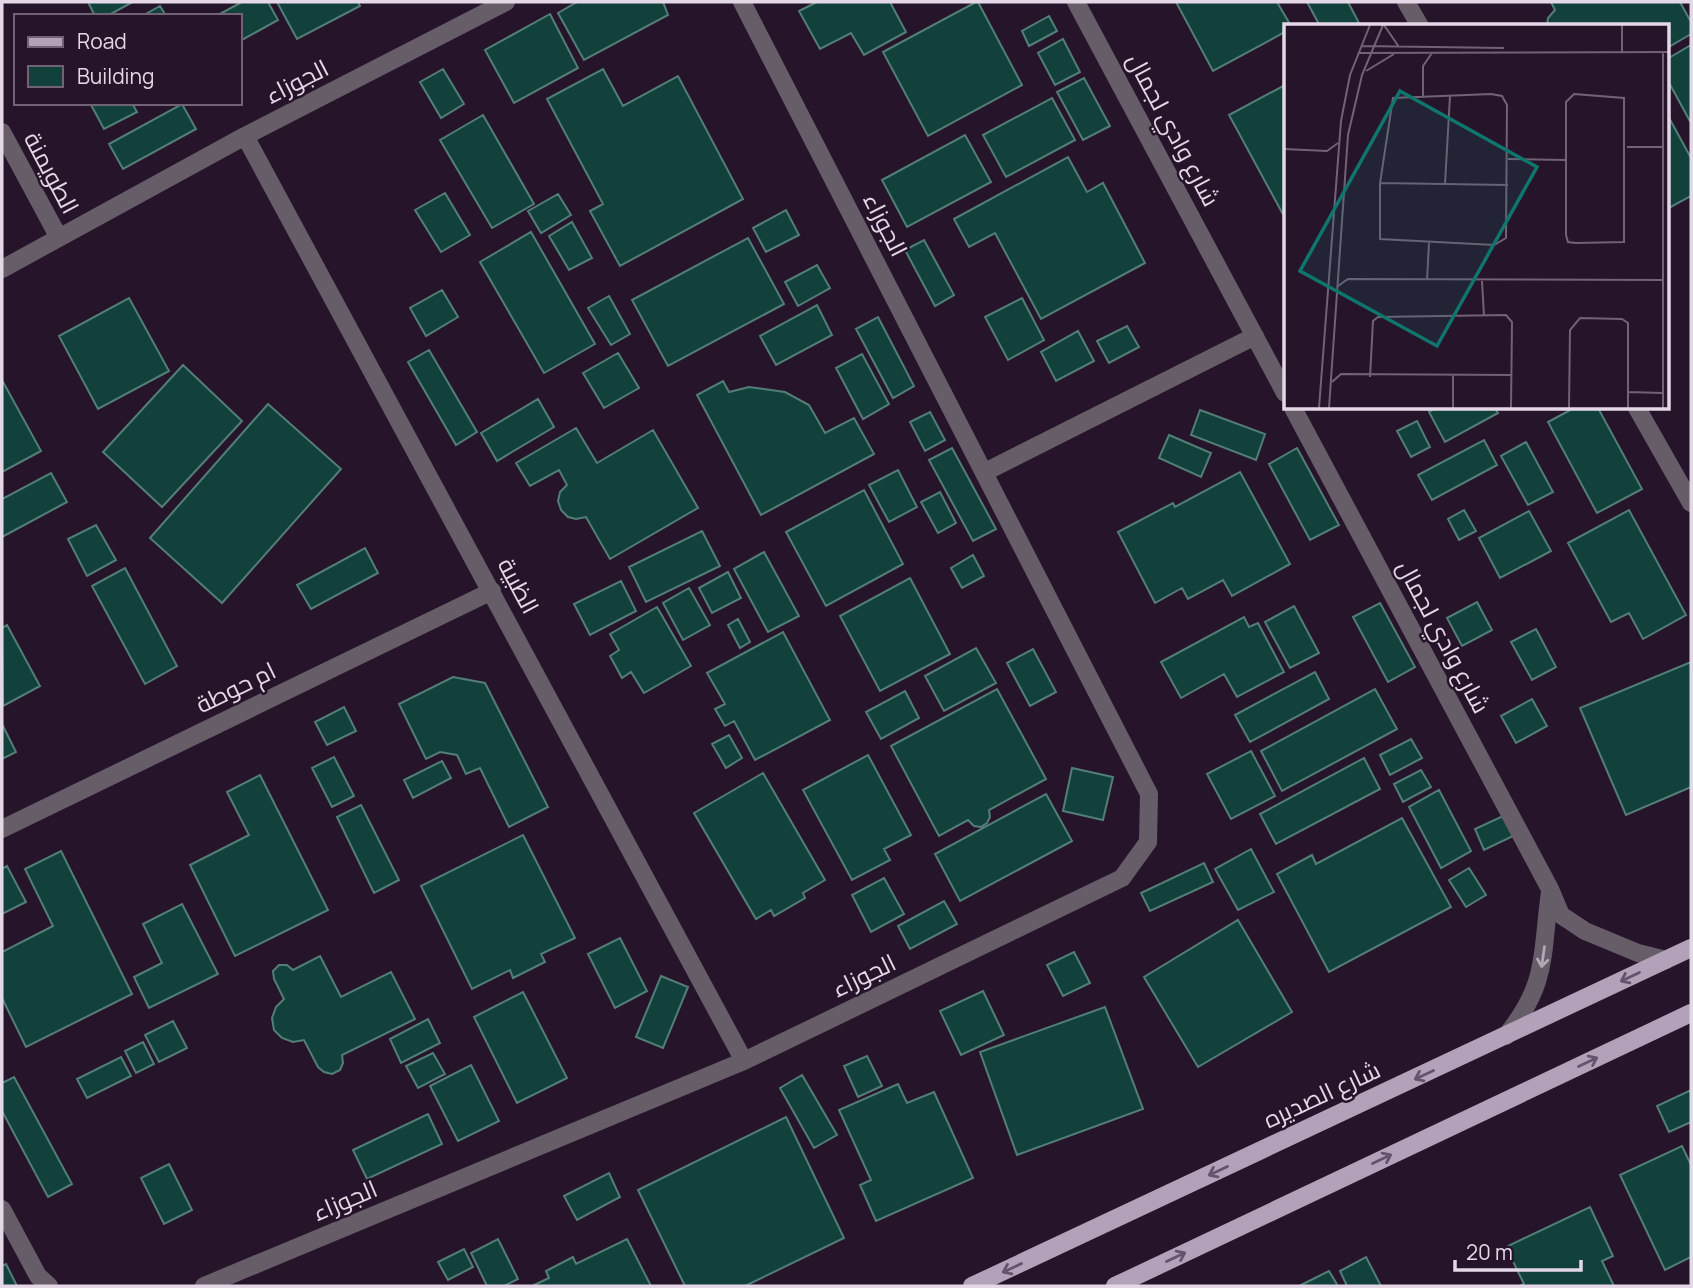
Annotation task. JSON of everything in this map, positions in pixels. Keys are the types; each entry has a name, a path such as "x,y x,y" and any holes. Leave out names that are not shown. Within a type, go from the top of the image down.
{"main road":[{"name":"شارع الصديره","path":"972,1286 1691,948"},
{"path":"1115,1286 1691,1013"}],"street":[{"name":"الجوزاء","path":"2,268 245,136 506,2"},
{"name":"الجوزاء","path":"204,1286 744,1061 1122,878 1148,842 1149,794 742,2"},
{"name":"شارع وادي لجمال","path":"1076,2 1284,391"},
{"path":"1406,2 1419,24"},
{"name":"الطويمنة","path":"2,132 58,236"},
{"name":"الظبية","path":"245,136 744,1061"},
{"path":"985,472 1255,336"},
{"name":"شارع وادي لجمال","path":"1294,410 1550,889 1561,915 1611,944 1666,960"},
{"path":"1638,410 1691,503"},
{"name":"ام حوطة","path":"2,829 492,591"},
{"path":"1505,1037 1524,1013 1537,986 1544,956 1550,889"},
{"path":"2,1209 38,1276 49,1286"}],"building":[{"path":"88,2 131,3 111,14 94,14"},
{"path":"242,2 268,2 278,20 242,40 242,14 220,14"},
{"path":"277,2 358,2 360,6 297,39"},
{"path":"577,2 663,2 668,15 584,60 558,13"},
{"path":"817,2 890,2 906,32 864,55 851,33 820,49 799,11"},
{"path":"976,2 1022,85 928,136 883,52"},
{"path":"1176,2 1277,2 1290,24 1284,24 1284,33 1213,71"},
{"path":"1307,2 1348,2 1359,23 1357,24 1319,24"},
{"path":"1551,2 1680,2 1691,22 1691,34 1668,47 1668,24 1547,24 1548,18 1555,10"},
{"path":"160,6 165,14 146,14"},
{"path":"550,14 578,68 514,103 485,50"},
{"path":"1049,16 1057,31 1029,46 1022,31"},
{"path":"1063,39 1080,72 1055,85 1038,53"},
{"path":"1691,45 1691,123 1668,81 1668,58"},
{"path":"443,69 464,104 441,118 420,82"},
{"path":"603,69 623,106 678,76 743,199 620,266 590,211 603,204 547,99"},
{"path":"1084,78 1110,126 1083,140 1057,92"},
{"path":"1284,86 1284,216 1229,115"},
{"path":"1052,98 1075,140 1006,177 983,135"},
{"path":"91,105 133,105 137,112 104,129"},
{"path":"180,105 196,129 123,169 109,144"},
{"path":"483,115 534,204 492,228 440,140"},
{"path":"1668,116 1691,158 1691,196 1668,208"},
{"path":"965,135 991,182 907,227 882,180"},
{"path":"1068,157 1087,192 1103,183 1145,263 1041,319 995,233 969,247 954,219"},
{"path":"445,193 470,235 441,252 415,210"},
{"path":"558,194 571,215 541,233 528,211"},
{"path":"786,210 799,235 766,252 753,228"},
{"path":"572,222 592,258 569,270 549,236"},
{"path":"531,232 595,344 544,373 480,262"},
{"path":"748,238 784,304 668,366 632,300"},
{"path":"924,240 954,295 935,306 905,250"},
{"path":"817,265 830,288 798,306 785,282"},
{"path":"442,290 458,317 426,336 410,308"},
{"path":"609,296 630,334 611,345 588,308"},
{"path":"129,298 169,371 98,409 59,336"},
{"path":"1022,298 1044,340 1008,360 985,317"},
{"path":"817,305 832,335 776,365 760,336"},
{"path":"878,317 914,386 893,398 856,329"},
{"path":"1127,326 1139,347 1109,363 1097,341"},
{"path":"1078,331 1094,361 1056,381 1041,352"},
{"path":"429,350 477,432 456,445 408,362"},
{"path":"618,353 639,388 604,408 583,373"},
{"path":"862,354 889,404 863,419 836,368"},
{"path":"183,365 242,421 162,507 103,452"},
{"path":"2,380 41,451 2,472"},
{"path":"723,381 729,392 749,387 785,392 809,405 825,433 854,418 874,454 761,515 697,395"},
{"path":"538,399 554,427 497,461 481,433"},
{"path":"268,404 341,469 222,603 150,538"},
{"path":"1200,410 1265,434 1256,460 1191,435"},
{"path":"1496,410 1498,413 1445,442 1429,412"},
{"path":"1570,410 1599,410 1642,489 1597,513 1548,422"},
{"path":"930,412 945,440 925,451 910,422"},
{"path":"1417,421 1430,447 1411,457 1397,431"},
{"path":"576,428 597,463 653,430 698,508 610,559 586,517 568,517 561,510 558,501 560,492 567,485 559,470 530,486 516,463"},
{"path":"1169,435 1211,453 1201,477 1159,458"},
{"path":"1484,440 1497,465 1432,500 1418,475"},
{"path":"1526,442 1553,492 1528,505 1501,456"},
{"path":"952,448 996,529 973,541 929,460"},
{"path":"1297,448 1339,525 1310,540 1269,464"},
{"path":"898,470 917,507 889,522 869,485"},
{"path":"1240,472 1290,564 1232,596 1223,580 1188,599 1182,588 1155,603 1118,532 1173,503 1175,507"},
{"path":"51,473 67,502 2,537 2,499"},
{"path":"864,490 903,564 826,606 786,532"},
{"path":"940,492 956,523 938,533 921,502"},
{"path":"1464,510 1476,531 1459,540 1448,519"},
{"path":"1629,510 1686,615 1643,639 1629,613 1611,622 1568,543"},
{"path":"1529,511 1551,551 1500,578 1479,538"},
{"path":"96,525 116,560 87,576 68,539"},
{"path":"702,531 720,566 646,602 629,567"},
{"path":"365,548 378,573 311,609 297,585"},
{"path":"764,552 799,616 768,632 734,569"},
{"path":"973,555 984,576 962,588 951,568"},
{"path":"125,568 177,666 145,684 92,586"},
{"path":"728,572 741,598 712,613 699,588"},
{"path":"910,578 950,654 880,691 840,616"},
{"path":"621,581 636,611 590,635 574,604"},
{"path":"689,588 710,625 683,640 663,603"},
{"path":"1477,602 1492,630 1462,646 1447,618"},
{"path":"1380,603 1415,667 1388,682 1353,617"},
{"path":"1294,606 1319,653 1290,668 1265,622"},
{"path":"657,607 691,666 644,693 631,672 622,678 610,656 619,650 610,634"},
{"path":"1244,617 1249,627 1258,623 1284,672 1237,697 1224,674 1181,698 1161,662"},
{"path":"738,619 750,642 740,648 728,625"},
{"path":"7,625 40,686 3,706 2,628"},
{"path":"1536,629 1556,667 1532,680 1511,642"},
{"path":"783,632 830,720 755,760 734,721 725,726 715,709 725,704 707,673"},
{"path":"976,648 996,683 944,711 925,676"},
{"path":"1033,649 1056,692 1030,706 1007,663"},
{"path":"1691,662 1691,787 1626,815 1580,708"},
{"path":"1315,672 1329,699 1250,742 1235,715"},
{"path":"453,677 485,683 548,807 509,827 480,768 466,774 457,755 440,752 426,759 399,704"},
{"path":"997,689 1046,779 989,810 990,817 981,827 974,826 968,820 939,836 891,746"},
{"path":"1375,689 1397,729 1282,791 1261,751"},
{"path":"905,691 919,718 881,739 866,712"},
{"path":"1532,699 1547,726 1516,743 1501,716"},
{"path":"344,707 356,731 327,745 315,722"},
{"path":"2,724 16,752 2,759"},
{"path":"729,735 742,758 726,768 712,744"},
{"path":"1411,739 1422,758 1390,775 1380,755"},
{"path":"1251,751 1275,796 1231,819 1207,774"},
{"path":"868,755 911,835 884,849 890,860 852,880 803,790"},
{"path":"334,757 354,796 332,807 312,768"},
{"path":"1364,758 1380,789 1276,844 1260,814"},
{"path":"442,761 451,778 413,798 404,780"},
{"path":"1072,768 1113,777 1103,820 1063,811"},
{"path":"1421,770 1431,787 1403,802 1394,784"},
{"path":"763,773 825,880 803,893 805,898 774,916 771,910 756,919 694,813"},
{"path":"260,775 328,910 235,956 190,865 249,835 227,792"},
{"path":"1439,790 1471,851 1441,868 1409,807"},
{"path":"1046,794 1072,841 960,901 935,854"},
{"path":"361,805 399,880 374,893 337,817"},
{"path":"1503,816 1513,836 1484,850 1475,829"},
{"path":"1402,818 1451,907 1329,972 1277,874 1312,855 1316,864"},
{"path":"523,835 575,938 541,954 545,962 513,978 510,970 472,989 421,886"},
{"path":"1251,849 1274,892 1238,910 1215,869"},
{"path":"61,851 132,994 26,1047 2,998 2,952 53,926 25,869"},
{"path":"1204,863 1213,882 1150,911 1141,893"},
{"path":"7,866 26,902 2,914 2,869"},
{"path":"1469,868 1486,895 1466,907 1449,880"},
{"path":"884,878 904,914 871,932 852,895"},
{"path":"944,901 957,924 910,949 898,926"},
{"path":"182,904 218,974 149,1008 134,977 162,963 143,924"},
{"path":"1238,920 1292,1012 1198,1067 1144,977"},
{"path":"620,938 647,991 615,1008 588,954"},
{"path":"1074,952 1090,983 1063,996 1047,965"},
{"path":"320,956 341,997 391,972 415,1019 342,1055 340,1070 332,1074 318,1067 304,1040 293,1042 282,1038 274,1030 272,1018 276,1007 284,999 273,971 279,965 287,965 293,970"},
{"path":"661,976 688,987 663,1048 636,1037"},
{"path":"983,991 1004,1035 961,1055 940,1011"},
{"path":"523,992 567,1078 517,1103 474,1017"},
{"path":"1105,1007 1143,1109 1017,1155 980,1052"},
{"path":"428,1019 440,1043 401,1063 390,1039"},
{"path":"173,1021 187,1048 159,1062 145,1035"},
{"path":"143,1042 154,1064 136,1073 125,1051"},
{"path":"433,1053 445,1074 418,1088 406,1066"},
{"path":"867,1056 882,1086 858,1097 844,1066"},
{"path":"121,1057 131,1076 87,1098 77,1079"},
{"path":"471,1065 499,1121 458,1141 430,1086"},
{"path":"802,1075 837,1135 814,1148 780,1088"},
{"path":"14,1077 72,1184 48,1197 2,1111 2,1083"},
{"path":"898,1084 907,1103 934,1092 973,1178 876,1221 860,1185 871,1180 839,1110"},
{"path":"1691,1090 1691,1122 1669,1132 1657,1106"},
{"path":"428,1114 442,1144 367,1179 353,1150"},
{"path":"786,1117 844,1238 745,1286 685,1286 638,1190"},
{"path":"1682,1146 1691,1165 1691,1257 1665,1270 1620,1175"},
{"path":"169,1164 192,1210 164,1224 141,1178"},
{"path":"609,1173 620,1197 577,1220 564,1196"},
{"path":"1590,1207 1613,1256 1602,1261 1614,1286 1519,1286 1524,1284 1506,1247"},
{"path":"498,1239 518,1279 504,1286 487,1286 471,1253"},
{"path":"627,1239 651,1286 532,1286 549,1278 546,1271 573,1257 576,1264"},
{"path":"464,1249 473,1267 448,1280 438,1262"},
{"path":"1366,1257 1381,1286 1347,1286 1340,1271"},
{"path":"6,1264 17,1286 2,1286 2,1266"},
{"path":"1329,1271 1338,1286 1299,1286"}]}
